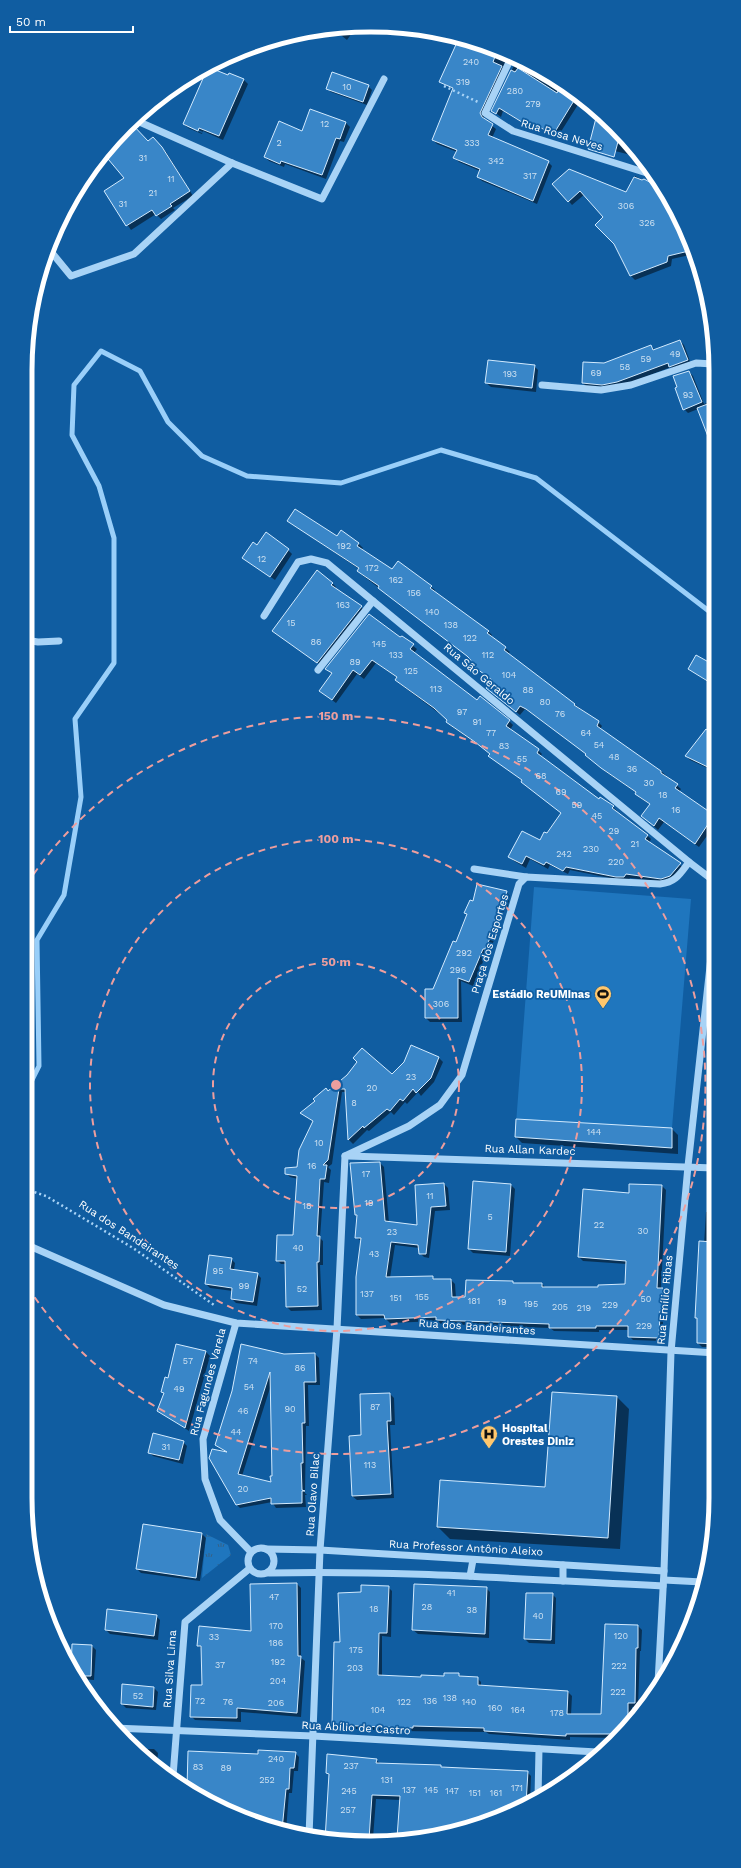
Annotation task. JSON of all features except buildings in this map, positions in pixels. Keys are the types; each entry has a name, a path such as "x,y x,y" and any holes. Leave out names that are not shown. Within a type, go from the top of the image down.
{"street":[{"path":"488,107 509,62"},
{"path":"140,122 232,163 322,199 384,79"},
{"name":"Rua Rosa Neves","path":"488,107 485,113 513,131 645,172"},
{"path":"53,254 72,276 134,254 232,163"},
{"path":"542,385 602,390 631,385 696,363 709,364"},
{"name":"Rua São Geraldo","path":"264,616 298,562 310,559 327,563 689,862"},
{"path":"318,670 373,601"},
{"path":"32,641 59,641"},
{"path":"474,869 526,877 536,876 660,884 670,882 678,877 689,862 709,877"},
{"name":"Praça dos Esportes","path":"344,1156 409,1126 440,1105 462,1076 519,884 526,877"},
{"name":"Rua Emílio Ribas","path":"658,1676 664,1583 671,1352 688,1166 709,968"},
{"name":"Rua Allan Kardec","path":"344,1156 709,1168"},
{"name":"Rua Olavo Bilac","path":"310,1830 320,1550 337,1329 344,1156"},
{"name":"Rua dos Bandeirantes","path":"32,1247 164,1305 236,1323 709,1354"},
{"name":"Rua Fagundes Varela","path":"236,1323 203,1439 205,1479 220,1520 251,1552"},
{"path":"269,1573 273,1567 274,1560 272,1553 266,1549 260,1548 251,1552 247,1562 249,1569 254,1574 262,1575 269,1573 319,1572 470,1576 563,1581 698,1582"},
{"name":"Rua Professor Antônio Aleixo","path":"266,1549 320,1550 664,1571"},
{"path":"470,1576 473,1560"},
{"path":"563,1565 563,1581"},
{"name":"Rua Silva Lima","path":"173,1773 185,1622 249,1569"},
{"name":"Rua Abílio de Castro","path":"123,1729 177,1732 313,1736 594,1752"},
{"path":"538,1792 539,1749"}],"path":[{"path":"444,86 488,107"},
{"name":"Rua dos Bandeirantes","path":"32,1191 46,1196 133,1248 218,1308"}],"green space":[{"name":"Estádio ReUMinas","path":"534,887 691,899 672,1128 672,1148 515,1137"},
{"path":"206,1534 228,1545 231,1555 202,1578"}],"waterway":[{"path":"32,1080 39,1066 37,940 64,895 81,797 75,719 114,663 114,538 99,486 72,435 74,385 101,351 140,371 168,422 202,456 247,476 341,483 441,450 536,478 709,611"}],"place":[{"name":"Estádio ReUMinas","path":"603,1009"},
{"name":"Hospital Orestes Diniz","path":"489,1449"}]}
